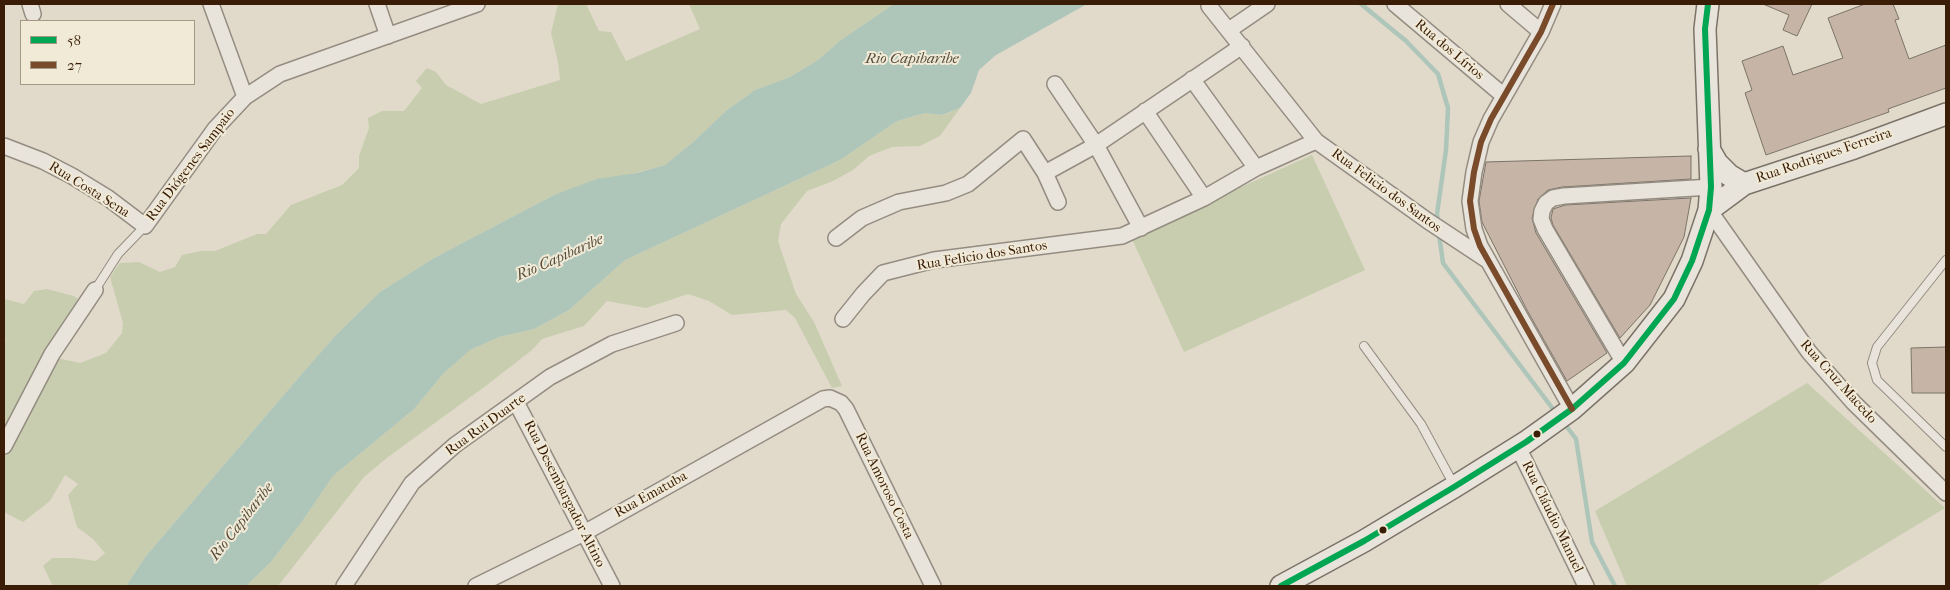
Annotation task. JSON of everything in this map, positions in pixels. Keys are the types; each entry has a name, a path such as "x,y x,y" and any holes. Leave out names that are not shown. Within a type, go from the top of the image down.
{"main road":[{"path":"1283,586 1364,541 1454,487 1518,447 1564,415 1624,363 1674,299 1692,261 1709,210 1711,187 1705,29 1708,4"},
{"name":"Rua Rodrigues Ferreira","path":"1709,210 1744,184 1845,151 1946,114"},
{"path":"1709,148 1717,163 1729,175 1744,184"}],"street":[{"path":"211,4 245,97"},
{"path":"377,4 388,36"},
{"name":"Rua Diógenes Sampaio","path":"145,226 215,128 245,97 280,74 477,4"},
{"path":"1229,30 1267,4"},
{"name":"Rua dos Lírios","path":"1395,4 1504,96"},
{"path":"1508,4 1541,32"},
{"path":"1553,4 1541,32 1504,96 1481,142 1470,201 1474,229 1487,260 1564,415"},
{"path":"1209,6 1316,141"},
{"path":"1045,173 1096,145 1192,78 1242,46"},
{"path":"1192,78 1256,168"},
{"path":"1055,84 1096,145 1140,228"},
{"path":"1145,111 1204,198"},
{"path":"836,238 862,218 892,205 946,193 968,184 1023,139 1045,173 1058,202"},
{"name":"Rua Felicio dos Santos","path":"843,319 863,294 884,273 944,259 1122,236 1204,198 1256,168 1316,141 1428,222 1487,260"},
{"name":"Rua Costa Sena","path":"4,146 43,161 72,176 108,198 145,226"},
{"path":"1624,363 1545,229 1541,220 1542,211 1546,203 1553,198 1564,196 1711,187"},
{"name":"Rua Cruz Macedo","path":"1709,210 1809,352 1854,403 1946,493"},
{"path":"4,446 52,354 95,290"},
{"name":"Rua Rui Duarte","path":"344,586 412,483 455,445 550,377 612,344 676,323"},
{"name":"Rua Ematuba","path":"476,586 584,532 824,399"},
{"name":"Rua Amoroso Costa","path":"824,399 836,400 846,409 933,586"},
{"name":"Rua Desembargador Altino","path":"516,402 612,586"},
{"name":"Rua Cláudio Manuel","path":"1518,447 1586,586"}],"lane":[{"name":"Rua Diógenes Sampaio","path":"95,290 118,254 145,226"},
{"path":"1946,260 1877,348 1872,363 1877,380 1946,447"},
{"path":"1364,346 1421,424 1454,487"}],"shaded area":[{"path":"558,4 586,4 599,31 611,32 626,61 700,29 689,4 894,4 841,40 818,60 790,77 755,90 727,110 665,165 554,195 434,258 380,292 336,335 300,376 146,556 126,586 53,586 43,566 52,558 96,561 105,553 93,539 77,527 68,495 78,484 65,475 50,501 23,522 4,512 4,342 6,340 4,338 4,299 24,304 34,291 47,289 74,296 82,302 57,358 80,363 106,353 122,333 123,323 110,277 120,263 139,262 160,272 175,267 182,255 201,251 215,251 257,234 266,234 291,205 342,185 359,168 359,156 369,128 368,118 382,111 404,111 422,88 416,81 427,68 436,72 446,85 481,104 560,80 551,33"},
{"path":"960,108 940,136 920,146 892,147 869,156 853,170 833,181 807,191 781,224 778,241 796,294 814,322 842,386 832,388 795,318 786,310 732,315 709,301 688,294 646,308 607,301 584,326 542,339 532,350 487,385 388,457 364,477 278,586 246,586 270,563 301,523 333,476 414,409 443,374 470,350 499,337 534,329 569,310 625,260 840,160 897,121 925,113 943,115"},
{"path":"1312,155 1365,270 1184,352 1131,237"},
{"path":"1807,383 1945,508 1816,586 1627,586 1595,511"}],"water":[{"name":"Rio Capibaribe","path":"894,4 1087,4 996,55 979,70 971,93 960,108 942,115 925,113 897,121 840,160 625,260 569,310 534,329 499,337 470,350 443,374 414,409 333,476 301,523 270,563 246,586 126,586 146,556 300,376 336,335 380,292 434,258 554,195 597,179 637,173 665,165 727,110 755,90 790,77 818,60 841,40"}],"building":[{"path":"1763,4 1812,4 1797,36 1783,30 1789,15"},
{"path":"1865,4 1893,4 1899,19 1895,20 1909,59 1946,45 1946,88 1888,109 1889,112 1766,155 1745,93 1752,90 1742,61 1783,46 1793,75 1843,58 1828,18"},
{"path":"1691,156 1691,179 1562,187 1548,190 1538,199 1532,218 1536,233 1607,353 1567,381 1527,310 1482,222 1479,201 1486,162"},
{"path":"1691,198 1684,237 1650,305 1620,338 1553,225 1551,218 1553,209 1565,205"},
{"path":"1946,347 1946,393 1912,393 1911,348"}],"waterway":[{"path":"1361,4 1406,41 1438,74 1448,108 1446,150 1437,214 1438,223"},
{"path":"1439,234 1443,263 1556,413"},
{"path":"1564,423 1576,439 1592,542 1615,586"}],"transit line":[{"name":"27","path":"1553,4 1541,32 1491,119 1481,142 1470,201 1474,229 1480,246 1572,409"},
{"name":"58","path":"1281,586 1364,541 1454,487 1526,442 1572,409 1624,363 1674,299 1692,261 1709,210 1711,187 1705,29 1708,4"}]}
